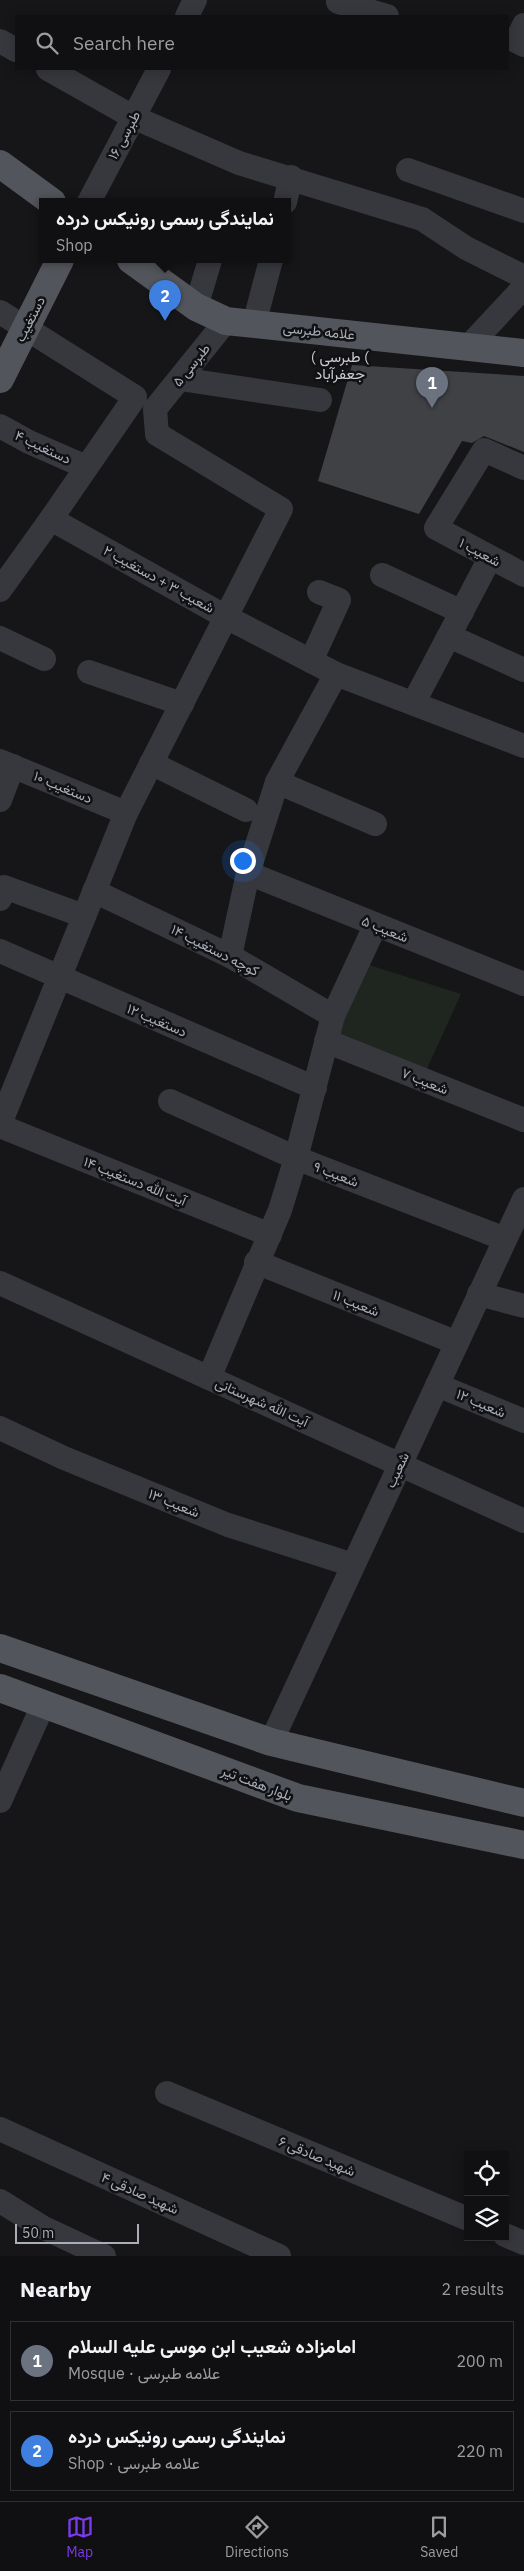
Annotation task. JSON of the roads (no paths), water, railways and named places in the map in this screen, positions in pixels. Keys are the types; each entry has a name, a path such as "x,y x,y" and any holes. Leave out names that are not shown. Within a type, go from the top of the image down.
{"main road":[{"path":"0,164 47,198"},
{"name":"دستغیب","path":"0,378 58,263"},
{"name":"علامه طبرسی","path":"135,263 196,307 226,321 470,345 524,353"},
{"path":"0,1648 271,1742 524,1803"},
{"name":"بلوار هفت تیر","path":"0,1688 298,1798 524,1845"}],"street":[{"path":"188,15 195,0"},
{"path":"336,6 382,15"},
{"path":"524,25 516,41 524,45"},
{"path":"0,41 15,49"},
{"path":"50,70 133,117 239,163 292,177 422,219 466,248 524,277"},
{"name":"طبرسی ۱۶","path":"91,198 158,70"},
{"path":"408,170 524,212"},
{"path":"286,198 292,177"},
{"path":"196,307 209,263"},
{"path":"254,324 269,263"},
{"path":"470,345 524,287"},
{"path":"0,312 155,409 157,434 281,509 126,814 0,1125"},
{"name":"طبرسی ۵","path":"155,409 226,321"},
{"path":"180,379 320,400"},
{"path":"0,590 135,397"},
{"name":"دستغیب ۴","path":"0,426 29,442 86,466"},
{"name":"شعیب ۱","path":"524,468 484,450 436,528 524,575"},
{"name":"شعیب ۳ + دستغیب ۲","path":"50,518 226,617 336,674 414,702 524,746"},
{"path":"414,702 490,558"},
{"path":"382,574 462,612"},
{"path":"311,661 340,600 319,592"},
{"path":"449,636 524,670"},
{"path":"0,638 44,659"},
{"path":"89,672 182,704"},
{"path":"230,956 248,874 277,782 336,674"},
{"path":"0,800 7,763"},
{"name":"دستغیب ۱۰","path":"7,763 126,814"},
{"path":"151,763 246,810"},
{"path":"277,782 375,824"},
{"name":"شعیب ۵","path":"248,874 524,984"},
{"path":"0,899 4,887 84,916"},
{"name":"کوچه دستغیب ۱۴","path":"94,891 230,956 333,1016"},
{"path":"209,1378 256,1262 270,1235 296,1158 333,1016 376,926"},
{"name":"دستغیب ۱۲","path":"0,951 315,1088"},
{"name":"شعیب ۷","path":"326,1041 524,1120"},
{"name":"شعیب ۹","path":"170,1101 296,1158 505,1239"},
{"name":"آیت الله دستغیب ۱۴","path":"0,1125 270,1235"},
{"name":"شعیب","path":"271,1742 524,1198"},
{"name":"شعیب ۱۱","path":"256,1262 456,1343"},
{"name":"آیت الله شهرستانی","path":"0,1283 524,1521"},
{"path":"479,1294 524,1306"},
{"name":"شعیب ۱۲","path":"437,1385 524,1421"},
{"name":"شعیب ۱۳","path":"0,1428 64,1458 228,1525 353,1566"},
{"path":"2,1790 44,1703"},
{"name":"شهید صادقی ۶","path":"167,2093 464,2218"},
{"name":"شهید صادقی ۴","path":"0,2129 248,2250 280,2256"},
{"path":"0,2201 42,2227 104,2256"},
{"path":"509,2237 524,2243"}],"place":[{"name":"نمایندگی رسمی رونیکس درده","path":"165,321"},
{"name":"امامزاده شعیب ابن موسی علیه السلام","path":"432,408"}],"district":[{"name":"( طبرسی ( جعفرآباد","path":"340,364"}]}
